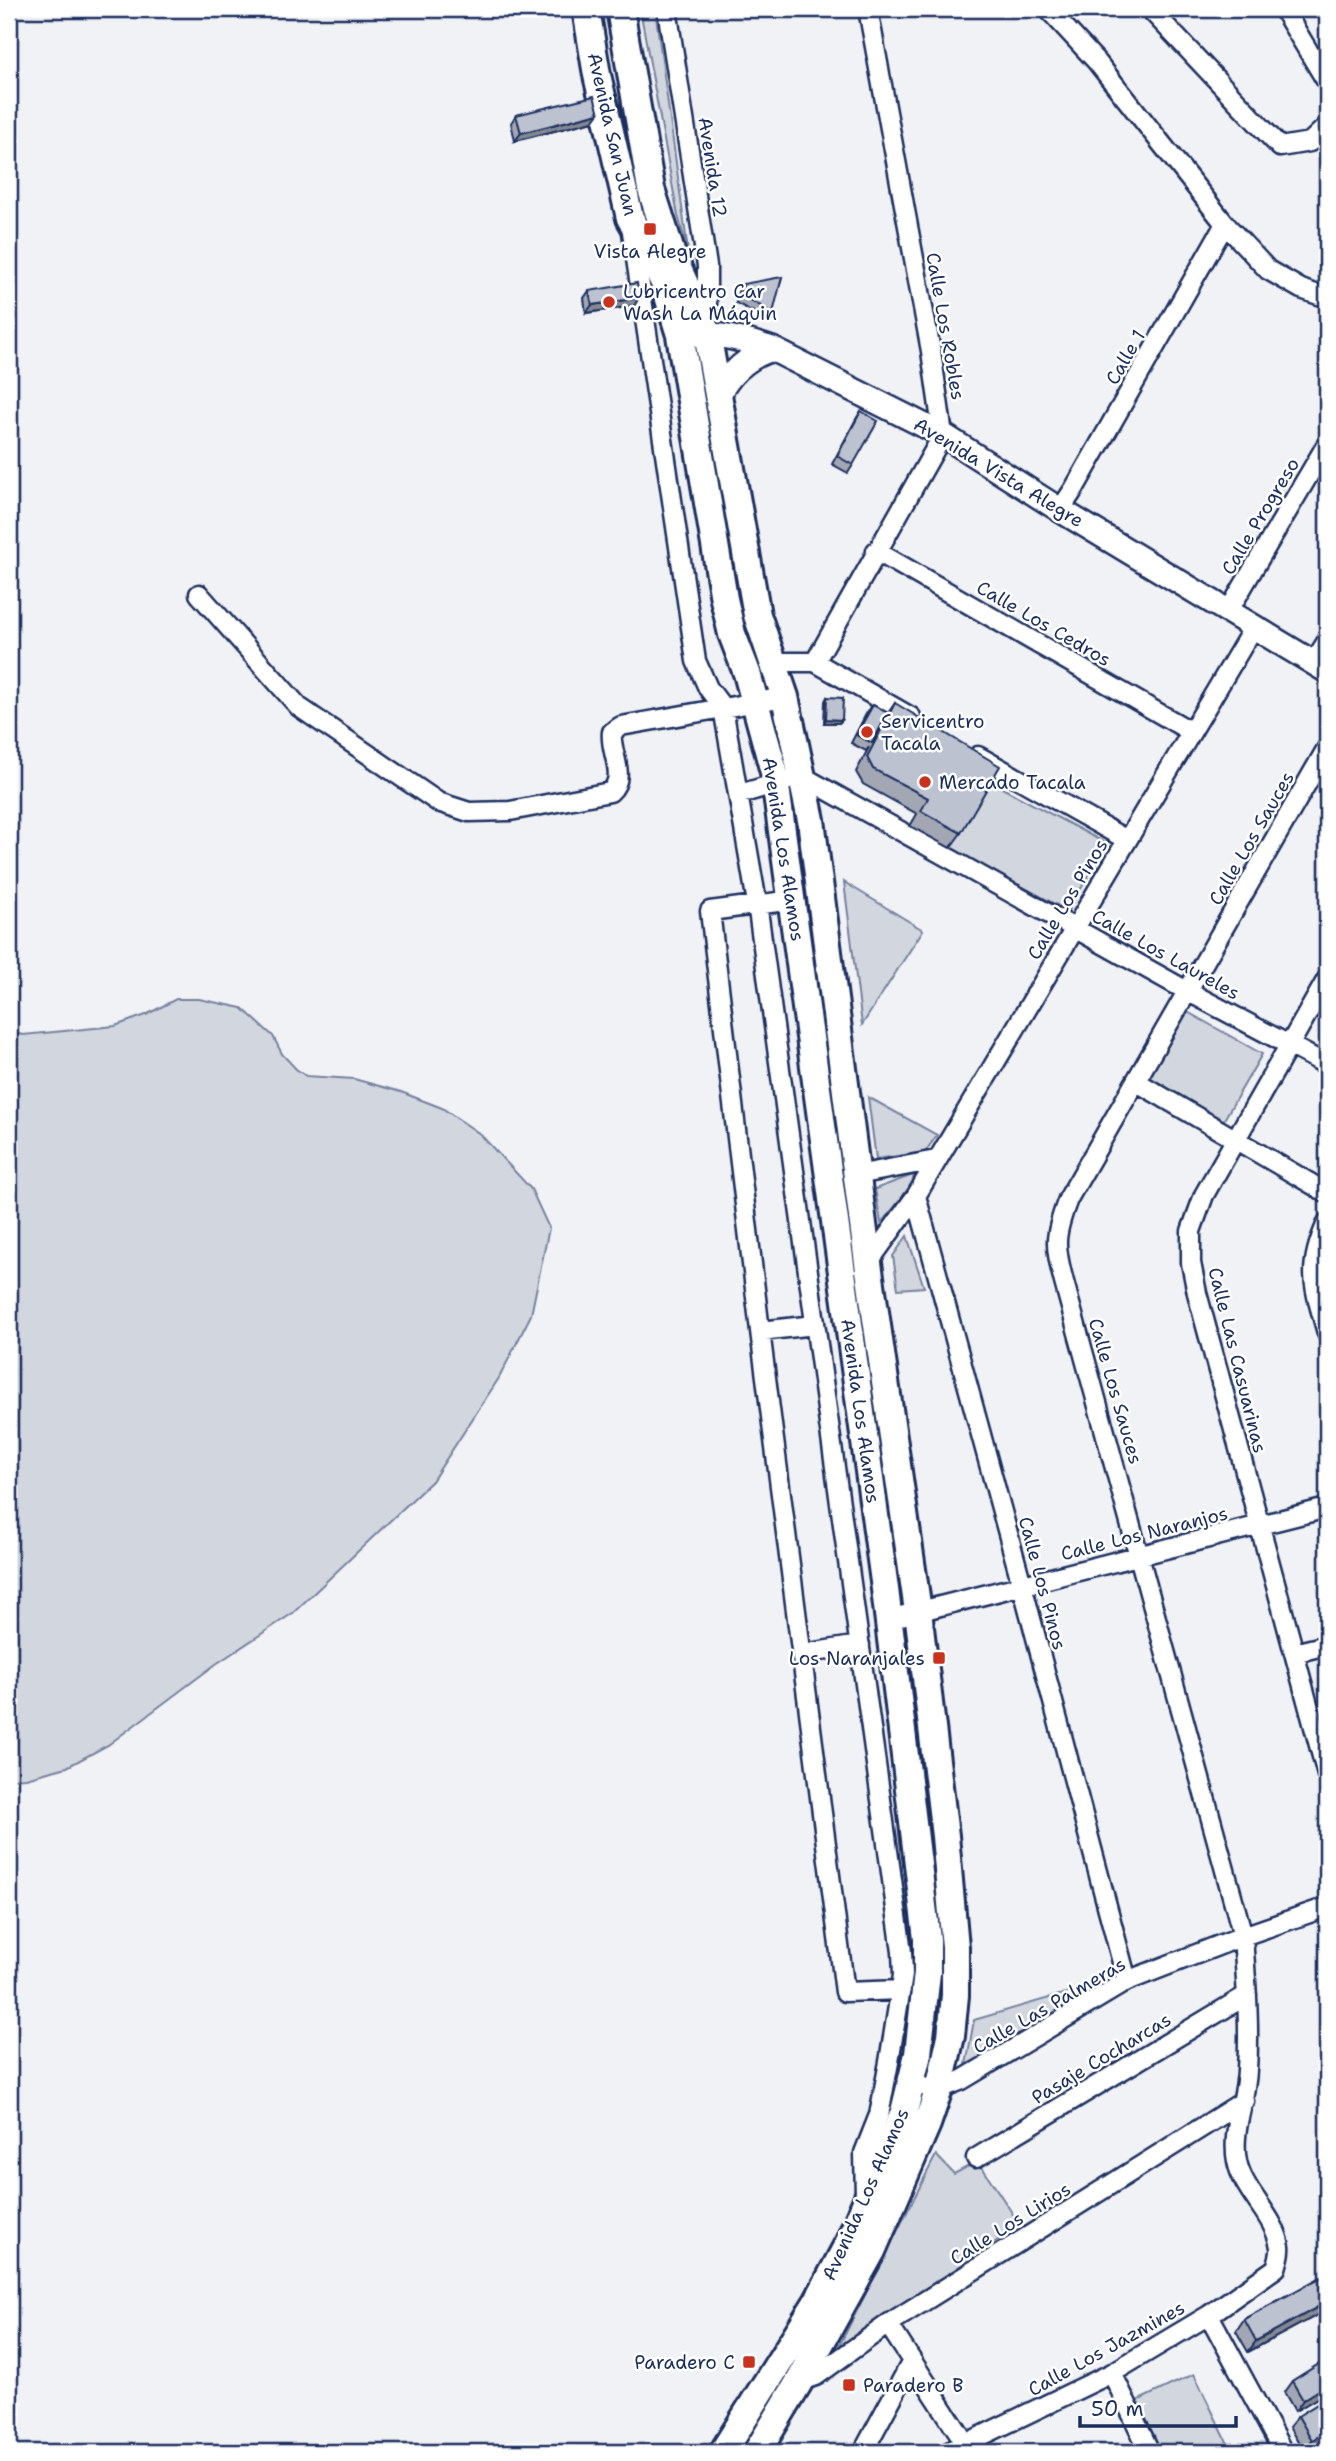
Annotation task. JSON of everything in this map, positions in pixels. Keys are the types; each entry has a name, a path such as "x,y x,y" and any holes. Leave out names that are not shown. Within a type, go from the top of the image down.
{"main road":[{"name":"Avenida San Juan","path":"586,9 600,89 630,218 664,283 680,334"},
{"name":"Avenida San Juan","path":"620,9 651,189 672,255 707,333"},
{"name":"Avenida Los Alamos","path":"707,333 757,615 785,697 811,820 868,1263 918,1611 945,1836 955,1947 955,1995 951,2036 939,2089 927,2124 872,2251 757,2452"},
{"name":"Avenida Los Alamos","path":"680,334 724,599 776,783 889,1619 927,1939 927,1973 919,2041 904,2112 849,2242 817,2302 723,2452"}],"street":[{"name":"Avenida 12","path":"667,9 707,266 707,333"},
{"name":"Calle Los Robles","path":"868,9 931,351 943,435"},
{"path":"1048,9 1097,62 1225,224 1268,270 1301,289 1327,298"},
{"path":"1150,9 1280,147 1310,142 1327,126"},
{"path":"1283,9 1327,82"},
{"path":"630,218 696,661 708,688 723,708 740,794 902,1952 901,1990 879,2115 864,2153 865,2204"},
{"name":"Calle 1","path":"1060,510 1225,224"},
{"name":"Avenida Vista Alegre","path":"649,336 707,333 772,349 943,435 1060,510 1255,625 1320,667"},
{"path":"718,396 732,373 742,364 772,349"},
{"path":"815,662 943,435"},
{"name":"Calle Progreso","path":"1229,610 1327,444"},
{"name":"Calle Los Cedros","path":"876,551 1190,731"},
{"path":"198,594 299,707 438,802 470,812 510,811 610,792 617,786 619,776 611,743 612,732 621,726 785,697"},
{"name":"Calle Los Pinos","path":"868,1263 916,1196 1255,625"},
{"path":"1320,667 1327,641"},
{"path":"772,662 815,662 923,724"},
{"path":"959,745 1128,840"},
{"name":"Calle Los Sauces","path":"1276,2268 1281,2249 1275,2231 1239,2172 1237,2164 1235,2134 1244,2102 1249,2024 1243,1936 1064,1282 1056,1232 1068,1199 1327,748"},
{"path":"740,794 802,776"},
{"name":"Calle Los Laureles","path":"802,776 1187,991 1327,1065"},
{"path":"793,900 710,911 760,1331 845,1992 901,1990"},
{"name":"Calle Las Casuarinas","path":"1326,1767 1197,1293 1191,1263 1191,1231 1204,1195 1327,979"},
{"path":"1137,1082 1327,1194"},
{"path":"857,1175 936,1160"},
{"name":"Calle Los Pinos","path":"916,1196 1023,1585 1127,1981"},
{"path":"1327,1223 1316,1247 1327,1334"},
{"path":"760,1331 814,1317 847,1304 874,1300"},
{"name":"Calle Los Naranjos","path":"889,1619 1327,1508"},
{"path":"802,1654 860,1645"},
{"path":"1294,1653 1327,1645"},
{"name":"Calle Las Palmeras","path":"939,2089 961,2080 1127,1981 1327,1907"},
{"name":"Pasaje Cocharcas","path":"976,2158 1247,1995"},
{"path":"910,2084 939,2089"},
{"name":"Calle Los Lirios","path":"799,2382 836,2364 888,2324 1244,2102"},
{"name":"Calle Los Jazmines","path":"948,2452 1112,2373 1209,2315 1276,2268"},
{"path":"1209,2315 1283,2452"},
{"path":"888,2324 966,2444"},
{"path":"863,2452 912,2361"},
{"path":"1112,2373 1150,2452"}],"shaded area":[{"path":"640,9 655,9 688,251 678,216"},
{"path":"989,781 1107,844 1068,911 950,848"},
{"path":"844,882 923,930 862,1025"},
{"path":"176,999 199,999 242,1008 273,1036 282,1054 306,1076 354,1079 401,1092 442,1108 480,1134 531,1189 549,1228 531,1315 499,1378 432,1481 293,1613 216,1664 108,1745 67,1767 26,1778 9,1779 9,1032 23,1035 115,1026 146,1015"},
{"path":"1184,1010 1262,1054 1222,1123 1145,1080"},
{"path":"868,1097 937,1135 925,1152 876,1159"},
{"path":"913,1175 914,1184 881,1223 875,1189"},
{"path":"907,1236 924,1287 898,1289 893,1256"},
{"path":"1104,1982 1106,1987 1102,1991 966,2065 974,2020"},
{"path":"936,2155 954,2174 978,2161 1020,2225 837,2350"},
{"path":"1194,2374 1232,2452 1162,2452 1137,2401"}],"building":[{"path":"594,96 599,113 521,133 516,115"},
{"path":"782,277 773,313 741,295 743,284"},
{"path":"637,283 639,298 592,305 589,291"},
{"path":"861,411 878,421 853,465 837,456"},
{"name":"Servicentro Tacala","path":"827,697 843,698 842,720 826,719"},
{"name":"Mercado Tacala","path":"895,703 1000,766 961,833 921,811 928,798 873,769 867,757"},
{"name":"Servicentro Tacala","path":"873,705 888,713 872,743 856,735"},
{"path":"1327,2274 1327,2302 1256,2341 1244,2319"},
{"path":"1327,2359 1327,2385 1303,2400 1292,2381"},
{"path":"1319,2403 1327,2416 1327,2431 1312,2440 1298,2416"}],"place":[{"name":"Vista Alegre","path":"650,229"},
{"name":"Lubricentro Car Wash La Máquin","path":"609,302"},
{"name":"Servicentro Tacala","path":"867,732"},
{"name":"Mercado Tacala","path":"925,782"},
{"name":"Los Naranjales","path":"939,1658"},
{"name":"Paradero C","path":"749,2362"},
{"name":"Paradero B","path":"849,2385"}]}
